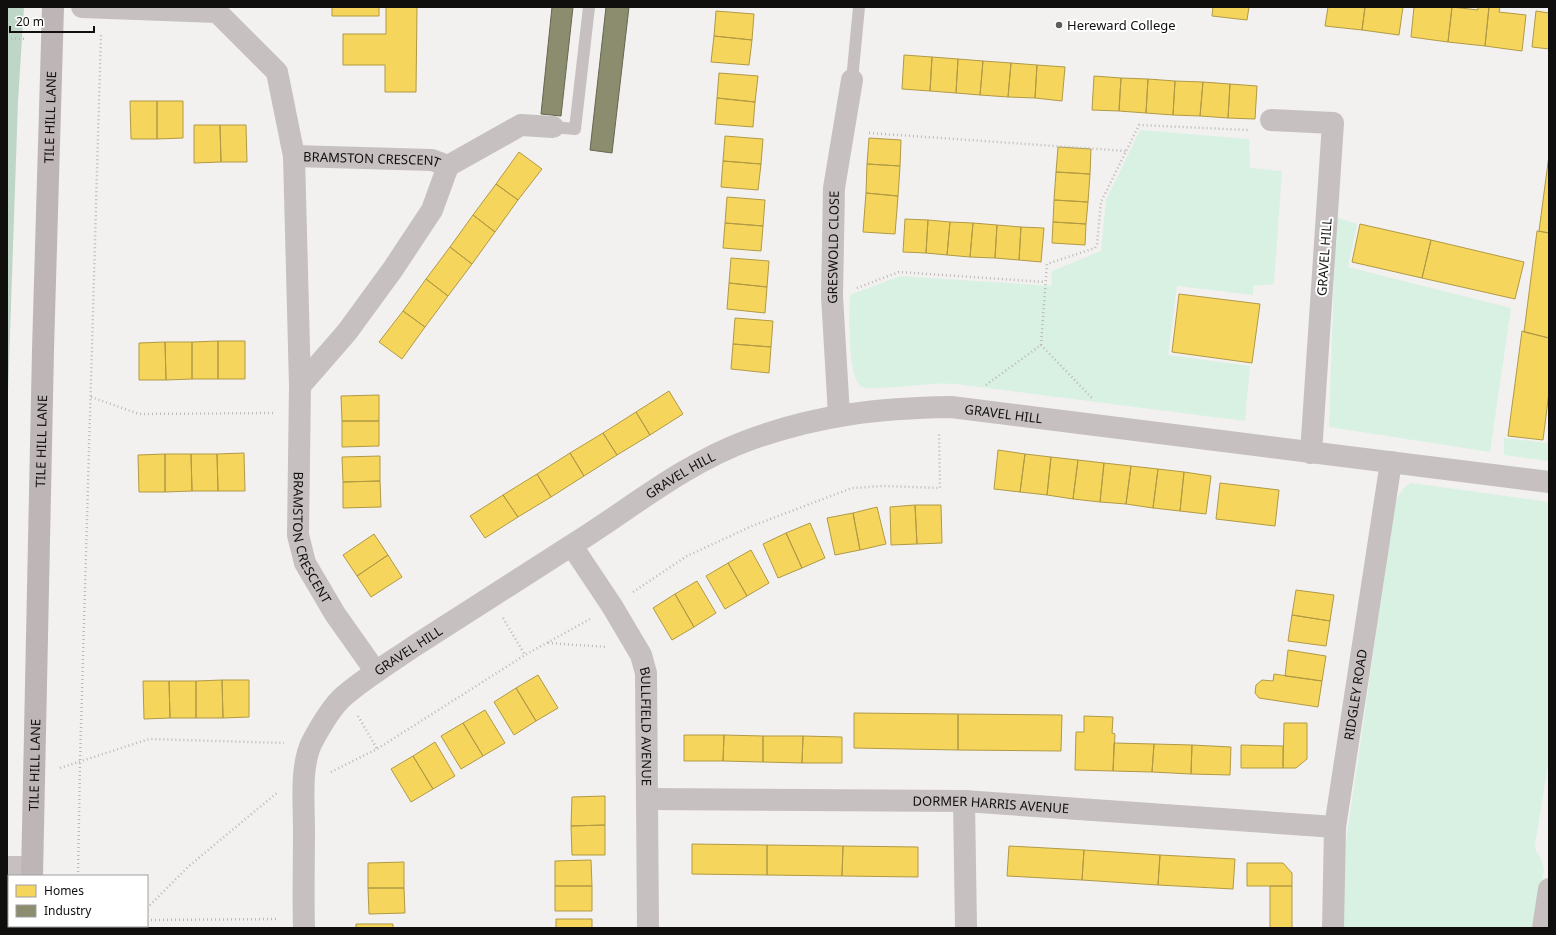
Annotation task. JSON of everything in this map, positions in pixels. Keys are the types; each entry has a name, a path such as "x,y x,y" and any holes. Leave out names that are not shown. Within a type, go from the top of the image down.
{"main road":[{"name":"TILE HILL LANE","path":"32,871 43,334 53,7"}],"street":[{"name":"BRAMSTON CRESCENT","path":"92,7 219,10 277,72 294,156 300,386 298,535 305,563 335,614 376,672"},
{"name":"GRESWOLD CLOSE","path":"839,415 832,296 834,188 852,80"},
{"name":"GRAVEL HILL","path":"1271,120 1333,123 1311,453"},
{"name":"BRAMSTON CRESCENT","path":"300,386 347,332 393,269 432,210 448,166 521,125 553,127"},
{"name":"BRAMSTON CRESCENT","path":"294,156 432,160 448,166"},
{"name":"GRAVEL HILL","path":"304,924 304,786 306,760 311,744 329,714 346,695 376,672 572,546 680,473 748,440 788,427 839,415 898,408 951,407 1549,482"},
{"name":"RIDGLEY ROAD","path":"1333,928 1335,827 1391,462"},
{"name":"BULLFIELD AVENUE","path":"572,546 612,606 641,655 646,673 648,928"},
{"name":"DORMER HARRIS AVENUE","path":"647,800 964,801 1335,827"},
{"path":"964,801 966,928"},
{"path":"7,867 32,871"},
{"path":"1543,928 1549,889"}],"lane":[{"path":"553,127 575,129 589,7"},
{"path":"852,80 859,7"}],"path":[{"path":"78,875 90,398 92,7"},
{"path":"1101,426 1103,409 1041,345 1047,264 1095,248 1097,244 1101,202 1139,125 1250,131 1271,120"},
{"path":"843,131 1126,151"},
{"path":"832,296 899,272 1045,282"},
{"path":"977,410 978,391 1041,345"},
{"path":"90,398 139,414 299,412"},
{"path":"148,907 189,866 286,785 304,786 377,749 525,656 612,606 687,556 752,526 852,488 883,486 940,488 939,407"},
{"path":"491,597 525,656"},
{"path":"547,643 637,649"},
{"path":"346,695 377,749"},
{"path":"80,762 149,739 311,744"},
{"path":"148,920 304,924"}],"green space":[{"path":"7,7 24,7 18,101 7,422"},
{"path":"1140,130 1249,139 1250,168 1282,171 1274,284 1253,286 1253,295 1177,286 1168,355 1250,366 1245,421 956,384 867,388 862,387 857,382 851,359 849,315 850,295 900,276 1051,286 1052,271 1101,251 1106,200"},
{"path":"1336,217 1357,224 1348,267 1511,308 1490,452 1329,427"},
{"path":"1549,433 1549,461 1504,455 1504,438 1547,443"},
{"path":"1411,483 1549,502 1549,758 1535,845 1536,851 1542,860 1544,870 1533,928 1343,928 1344,855 1394,511 1399,495 1404,488"}],"building: Homes":[{"path":"332,7 379,7 379,16 332,16"},
{"path":"386,7 417,7 416,92 385,92 385,65 343,65 343,34 386,34"},
{"path":"1213,7 1249,7 1247,20 1212,16"},
{"path":"1328,7 1365,7 1362,30 1325,26"},
{"path":"1365,7 1403,7 1399,35 1362,30"},
{"path":"1414,7 1452,7 1448,42 1411,37"},
{"path":"1452,7 1478,10 1478,7 1489,7 1485,46 1448,42"},
{"path":"1489,7 1500,7 1499,12 1526,15 1522,51 1485,46"},
{"path":"716,11 754,14 752,40 714,36"},
{"path":"1536,11 1549,13 1549,49 1532,47"},
{"path":"714,36 752,40 749,65 711,62"},
{"path":"904,55 932,57 930,91 902,89"},
{"path":"932,57 958,59 956,93 930,91"},
{"path":"958,59 983,61 980,95 956,93"},
{"path":"983,61 1011,63 1008,97 980,95"},
{"path":"1011,63 1037,65 1035,98 1008,97"},
{"path":"1037,65 1065,67 1062,101 1035,98"},
{"path":"719,73 758,76 755,102 717,98"},
{"path":"1094,76 1121,78 1119,111 1092,110"},
{"path":"1121,78 1148,79 1146,113 1119,111"},
{"path":"1148,79 1175,81 1173,115 1146,113"},
{"path":"1175,81 1203,82 1200,116 1173,115"},
{"path":"1203,82 1230,84 1228,118 1200,116"},
{"path":"1230,84 1257,86 1255,119 1228,118"},
{"path":"717,98 755,102 753,127 715,124"},
{"path":"130,101 157,101 157,139 131,139"},
{"path":"157,101 183,101 183,138 157,139"},
{"path":"194,125 220,125 221,162 194,163"},
{"path":"220,125 246,125 247,162 221,162"},
{"path":"725,136 763,139 761,164 723,161"},
{"path":"869,138 901,140 900,166 867,164"},
{"path":"1058,147 1091,149 1090,174 1056,172"},
{"path":"519,152 542,169 518,200 496,184"},
{"path":"1549,155 1549,233 1539,231"},
{"path":"723,161 761,164 758,190 721,187"},
{"path":"867,164 900,166 898,196 866,193"},
{"path":"1056,172 1090,174 1088,202 1054,200"},
{"path":"496,184 518,200 495,232 473,215"},
{"path":"866,193 898,196 895,234 863,232"},
{"path":"727,197 765,200 763,226 725,223"},
{"path":"1054,200 1088,202 1086,224 1053,222"},
{"path":"473,215 495,232 472,264 450,247"},
{"path":"905,219 928,220 926,253 903,252"},
{"path":"928,220 950,222 947,255 926,253"},
{"path":"950,222 973,223 970,257 947,255"},
{"path":"1053,222 1086,224 1085,245 1052,243"},
{"path":"725,223 763,226 761,251 723,248"},
{"path":"973,223 997,225 995,258 970,257"},
{"path":"1360,224 1431,240 1422,278 1352,262"},
{"path":"997,225 1021,227 1019,260 995,258"},
{"path":"1021,227 1044,228 1041,262 1019,260"},
{"path":"1537,231 1549,233 1549,338 1524,332"},
{"path":"1431,240 1524,262 1515,299 1422,278"},
{"path":"450,247 472,264 448,296 426,279"},
{"path":"731,258 769,261 767,287 729,283"},
{"path":"426,279 448,296 425,327 403,311"},
{"path":"729,283 767,287 765,313 727,309"},
{"path":"1179,294 1260,304 1252,363 1172,352"},
{"path":"403,311 425,327 402,359 379,342"},
{"path":"735,318 773,321 771,347 733,344"},
{"path":"1522,331 1549,338 1549,392 1543,440 1508,436"},
{"path":"218,341 218,379 192,379 192,342"},
{"path":"218,341 245,341 245,379 218,379"},
{"path":"165,342 192,342 192,379 166,380"},
{"path":"165,342 166,380 139,380 139,343"},
{"path":"733,344 771,347 769,373 731,369"},
{"path":"669,391 683,414 650,435 636,412"},
{"path":"379,395 379,421 342,421 341,396"},
{"path":"636,412 650,435 617,455 603,433"},
{"path":"342,421 379,421 379,446 342,447"},
{"path":"603,433 617,455 584,476 570,453"},
{"path":"998,450 1025,454 1020,492 994,489"},
{"path":"244,453 245,491 218,491 217,454"},
{"path":"570,453 584,476 551,497 537,474"},
{"path":"165,454 191,454 192,491 165,492"},
{"path":"165,454 165,492 139,492 138,455"},
{"path":"191,454 217,454 218,491 192,491"},
{"path":"1025,454 1051,457 1047,495 1020,492"},
{"path":"380,456 380,481 343,482 342,457"},
{"path":"1051,457 1078,460 1073,499 1047,495"},
{"path":"1078,460 1104,463 1100,502 1073,499"},
{"path":"1104,463 1131,466 1126,504 1100,502"},
{"path":"1131,466 1158,469 1153,508 1126,504"},
{"path":"1158,469 1184,472 1180,511 1153,508"},
{"path":"1184,472 1211,476 1206,514 1180,511"},
{"path":"537,474 551,497 518,517 503,495"},
{"path":"380,481 381,507 343,508 343,482"},
{"path":"1220,483 1279,490 1275,526 1216,519"},
{"path":"503,495 518,517 485,538 470,516"},
{"path":"915,505 917,544 891,545 890,507"},
{"path":"915,505 941,505 942,543 917,544"},
{"path":"877,507 886,544 860,550 853,513"},
{"path":"853,513 860,550 835,555 827,518"},
{"path":"810,523 825,558 802,568 786,533"},
{"path":"786,533 802,568 778,578 763,544"},
{"path":"374,534 388,555 357,576 343,555"},
{"path":"751,550 769,583 747,596 728,563"},
{"path":"388,555 402,577 371,597 357,576"},
{"path":"728,563 747,596 725,609 706,576"},
{"path":"697,581 716,613 694,627 675,594"},
{"path":"1296,590 1334,595 1330,621 1292,615"},
{"path":"675,594 694,627 672,640 653,608"},
{"path":"1292,615 1330,621 1326,646 1288,641"},
{"path":"1288,650 1326,656 1322,681 1285,676"},
{"path":"1274,674 1322,681 1318,707 1259,698 1255,693 1256,685 1262,680 1273,681"},
{"path":"538,675 558,708 536,721 516,688"},
{"path":"222,680 249,680 249,717 223,718"},
{"path":"222,680 223,718 196,718 196,681"},
{"path":"143,681 169,681 170,718 144,719"},
{"path":"169,681 196,681 196,718 170,718"},
{"path":"516,688 536,721 514,735 494,702"},
{"path":"485,710 505,743 483,756 463,723"},
{"path":"854,713 958,714 958,750 854,748"},
{"path":"958,714 1062,715 1061,751 958,750"},
{"path":"1084,716 1113,717 1112,733 1115,734 1113,771 1075,770 1076,732 1084,732"},
{"path":"463,723 483,756 461,769 441,736"},
{"path":"1284,723 1307,723 1307,759 1296,768 1283,768"},
{"path":"684,735 724,735 723,761 684,761"},
{"path":"724,735 763,736 763,762 723,761"},
{"path":"763,736 803,736 802,763 763,762"},
{"path":"803,736 842,737 842,763 802,763"},
{"path":"435,742 455,776 433,789 413,756"},
{"path":"1114,743 1154,744 1152,772 1113,771"},
{"path":"1154,744 1192,745 1191,774 1152,772"},
{"path":"1192,745 1231,747 1230,775 1191,774"},
{"path":"1241,745 1283,746 1283,768 1241,768"},
{"path":"413,756 433,789 411,802 391,769"},
{"path":"605,796 605,825 571,826 572,797"},
{"path":"605,825 605,855 572,855 571,826"},
{"path":"692,844 767,845 767,875 692,874"},
{"path":"767,845 843,846 842,876 767,875"},
{"path":"843,846 918,847 918,877 842,876"},
{"path":"1009,846 1084,850 1082,880 1007,876"},
{"path":"1084,850 1160,855 1158,885 1082,880"},
{"path":"1160,855 1235,859 1233,889 1158,885"},
{"path":"591,860 592,886 555,886 555,861"},
{"path":"404,862 404,888 368,888 368,863"},
{"path":"1247,863 1283,863 1292,873 1292,886 1247,886"},
{"path":"555,886 592,886 592,911 555,911"},
{"path":"1270,886 1292,886 1292,928 1270,928"},
{"path":"368,888 404,888 405,913 369,914"},
{"path":"556,919 592,919 592,928 556,928"},
{"path":"356,924 393,924 393,928 356,928"}],"building: Industry":[{"path":"552,7 573,7 561,116 541,114"},
{"path":"606,7 629,7 612,153 590,150"}],"place":[{"name":"Hereward College","path":"1059,25"}]}
